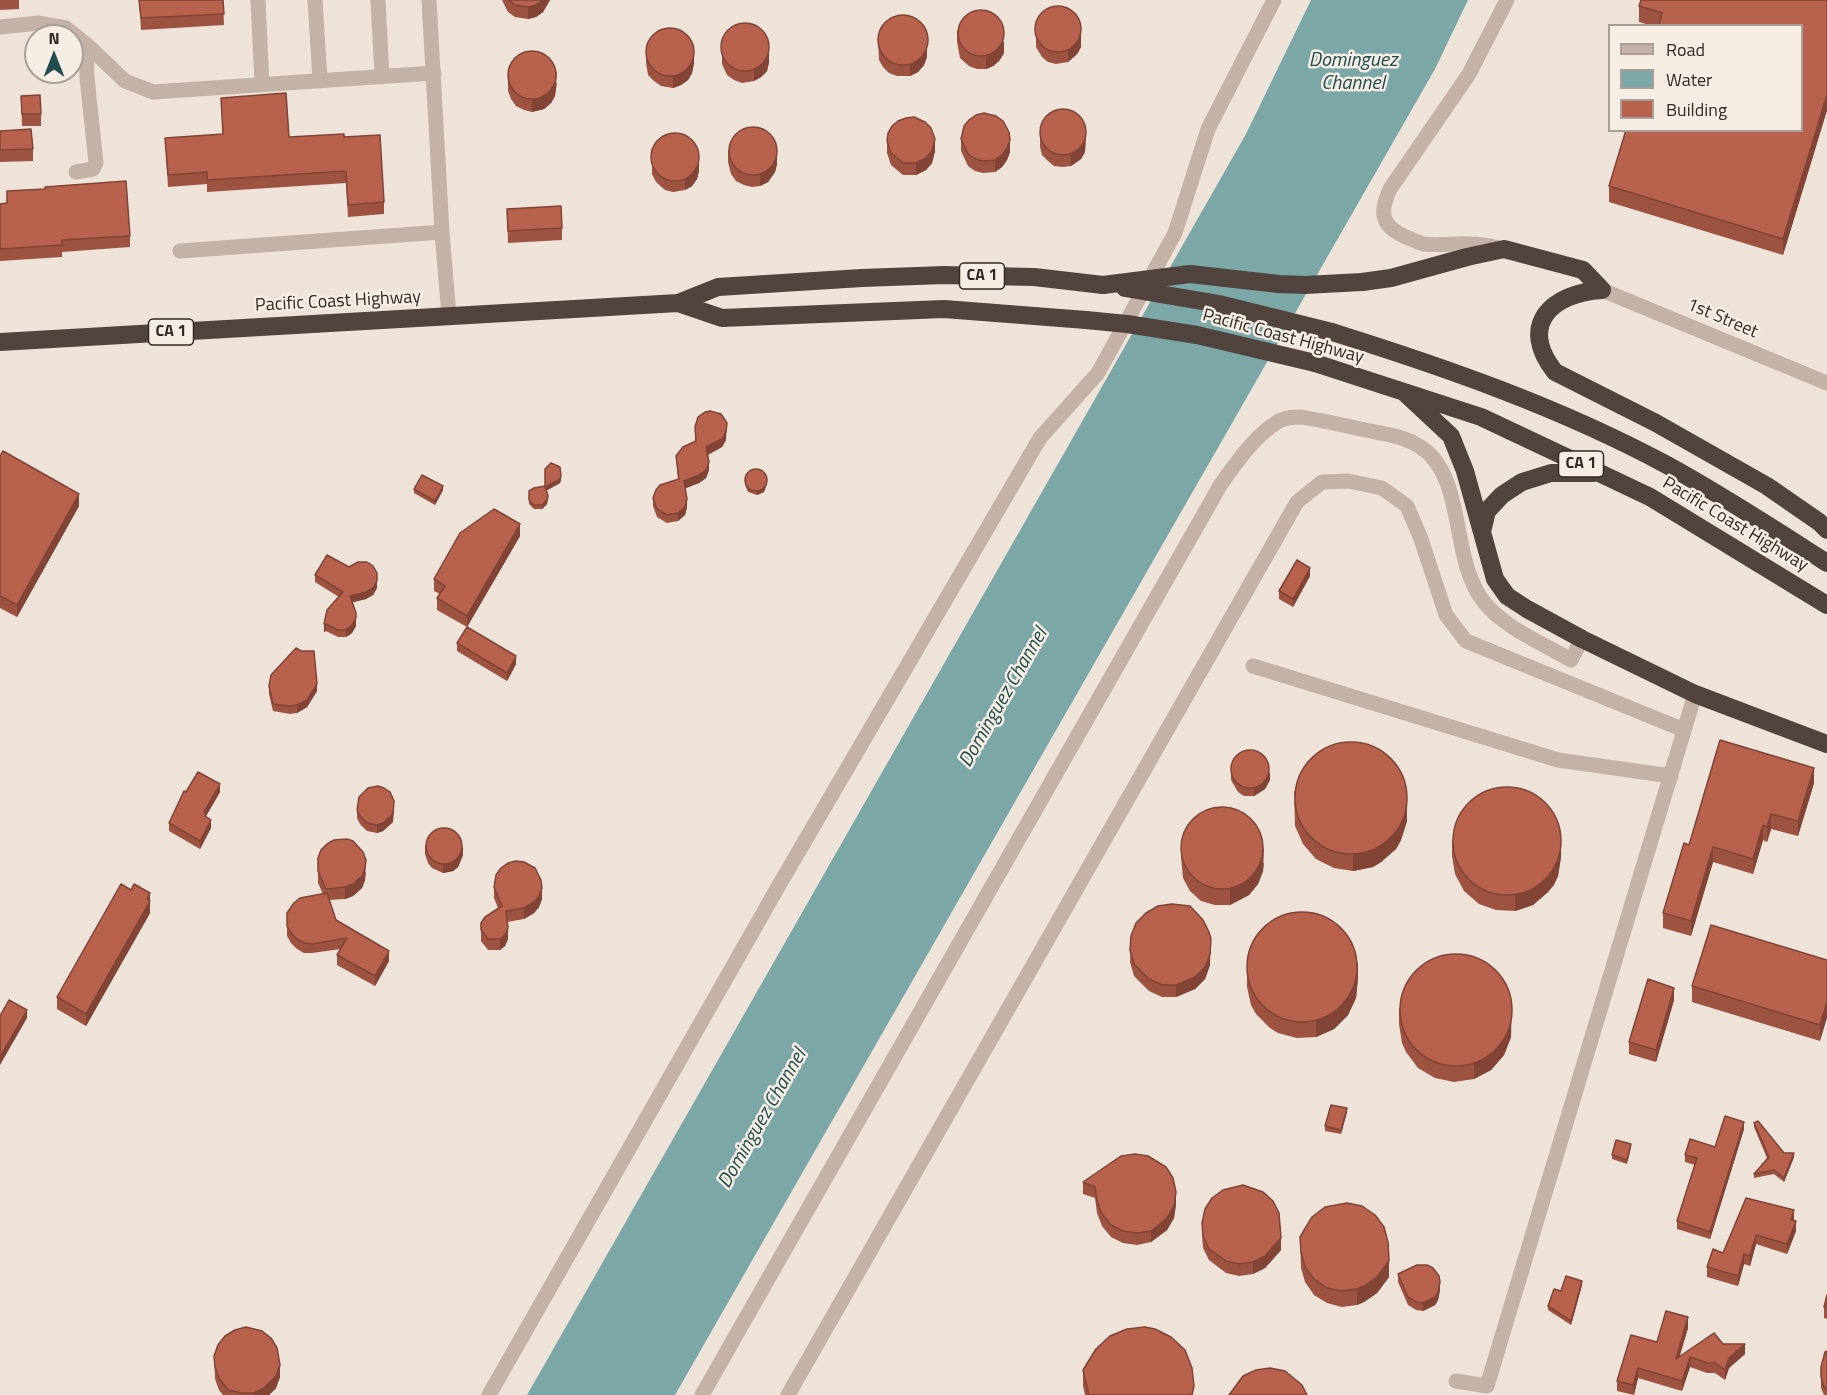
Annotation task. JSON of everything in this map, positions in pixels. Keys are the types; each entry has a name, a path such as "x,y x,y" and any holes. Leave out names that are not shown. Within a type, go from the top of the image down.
{"highway":[{"path":"1102,285 1190,274 1279,284 1362,282 1391,278 1504,249 1583,270 1602,290"},
{"name":"Pacific Coast Highway","path":"0,342 678,303 718,287 813,280 944,275 1034,277 1102,285 1219,304 1332,332 1494,386 1568,417 1667,465 1827,562"},
{"path":"1602,290 1585,291 1570,296 1552,306 1545,315 1540,341 1544,358 1555,372 1656,423 1767,486 1827,530"},
{"name":"Pacific Coast Highway","path":"678,303 722,318 944,309 1086,320 1197,335 1315,363 1481,417 1650,497 1827,605"},
{"path":"1406,394 1451,436 1465,471 1495,579 1507,596 1582,639 1695,694 1827,744"},
{"path":"1482,534 1487,511 1502,495 1522,482 1551,473 1599,473"}],"street":[{"path":"258,0 262,84"},
{"path":"315,0 320,80"},
{"path":"378,0 382,76"},
{"path":"429,0 449,316"},
{"path":"489,1395 772,897 1040,438 1098,373 1176,233 1208,129 1274,0"},
{"path":"1504,249 1472,244 1418,242 1395,232 1387,225 1383,213 1384,202 1390,189 1469,74 1507,0"},
{"path":"0,27 38,23 66,28 125,81 153,92 434,73"},
{"path":"76,172 93,169 96,163 87,78 86,44"},
{"path":"180,251 442,232"},
{"name":"1st Street","path":"1602,290 1827,383"},
{"path":"702,1395 1221,484 1265,432 1281,420 1302,417 1402,437 1422,448 1435,460 1443,474 1452,499 1466,567 1473,585 1484,602 1514,627 1571,660 1582,639"},
{"path":"788,1395 1297,502 1322,482 1348,481 1382,488 1407,506 1421,539 1446,615 1466,641 1684,730"},
{"path":"1253,666 1558,760 1671,776"},
{"path":"1456,1381 1487,1386 1695,694"}],"water":[{"name":"Dominguez Channel","path":"1311,0 1468,0 1435,69 675,1395 527,1395 1246,134"}],"building":[{"path":"139,0 223,0 224,14 141,18"},
{"path":"509,0 544,0 528,7 515,5"},
{"path":"1641,0 1827,0 1827,95 1783,239 1609,186 1625,132 1803,132 1803,24 1659,24 1662,13 1639,6"},
{"path":"1058,6 1074,13 1081,29 1074,45 1058,52 1042,45 1035,29 1042,13"},
{"path":"981,10 990,11 998,16 1003,24 1003,42 998,50 990,55 981,56 972,55 964,50 959,42 958,33 959,24 964,16 972,11"},
{"path":"903,15 912,17 923,26 928,40 926,49 917,60 903,65 894,63 883,54 878,40 880,31 889,20"},
{"path":"745,23 762,30 769,47 762,64 745,71 728,64 721,47 728,30"},
{"path":"670,28 687,35 694,52 687,69 670,76 653,69 646,52 653,35"},
{"path":"527,51 537,51 549,58 556,70 556,80 549,92 537,99 527,99 512,88 508,80 508,70 519,55"},
{"path":"286,93 289,137 380,135 384,202 348,205 346,171 207,180 207,172 168,175 165,138 223,134 221,98"},
{"path":"40,95 41,114 22,114 21,96"},
{"path":"1063,109 1079,116 1086,132 1079,148 1063,155 1047,148 1040,132 1047,116"},
{"path":"984,113 996,116 1003,121 1009,132 1010,140 1007,148 995,160 975,159 968,154 961,139 964,126 969,120"},
{"path":"914,117 931,128 935,139 932,151 926,158 916,163 903,163 891,153 887,141 888,133 898,121"},
{"path":"753,127 770,134 777,151 770,168 753,175 736,168 729,151 736,134"},
{"path":"31,129 33,149 0,150 0,131"},
{"path":"675,133 692,140 699,157 692,174 675,181 658,174 651,157 658,140"},
{"path":"126,181 130,236 62,240 62,245 0,249 0,204 7,203 7,191"},
{"path":"561,206 562,228 508,231 507,209"},
{"path":"710,411 721,414 727,423 726,432 722,439 706,447 709,462 706,470 684,481 687,499 685,507 678,513 667,515 657,509 653,498 656,490 660,485 679,479 676,456 683,447 696,441 695,427 698,417"},
{"path":"3,451 79,494 17,605 0,596 0,456"},
{"path":"551,463 560,467 561,476 560,479 545,487 545,469"},
{"path":"756,469 766,476 767,480 760,490 756,491 746,484 745,480 752,470"},
{"path":"422,475 443,486 435,501 414,489"},
{"path":"545,486 547,500 542,505 534,505 529,500 529,491"},
{"path":"494,509 520,524 467,616 437,598 445,586 434,579 460,533"},
{"path":"327,555 349,567 358,562 367,562 377,573 377,581 373,588 350,596 356,618 346,630 338,630 324,624 327,610 343,592 315,575"},
{"path":"1297,560 1310,568 1293,599 1279,591"},
{"path":"467,627 516,656 507,673 457,643"},
{"path":"296,648 301,651 314,651 317,684 307,700 297,705 273,704 269,686 271,675"},
{"path":"1720,740 1814,768 1798,821 1771,814 1767,827 1763,825 1753,859 1713,847 1691,921 1663,913 1684,843 1689,845"},
{"path":"1351,742 1373,746 1391,758 1403,776 1407,798 1403,820 1391,838 1373,850 1351,854 1329,850 1311,838 1299,820 1295,798 1299,776 1311,758 1329,746"},
{"path":"1250,750 1264,755 1269,769 1264,783 1250,788 1236,783 1231,769 1236,755"},
{"path":"198,772 220,784 204,812 205,816 211,820 200,841 169,823 184,791 186,792"},
{"path":"378,786 390,792 394,801 393,814 377,825 367,823 357,810 359,797 368,788"},
{"path":"1507,787 1528,791 1545,803 1557,820 1561,841 1557,862 1545,879 1528,891 1507,895 1486,891 1469,879 1457,862 1453,841 1457,820 1469,803 1486,791"},
{"path":"1222,807 1238,810 1251,819 1260,832 1263,848 1260,864 1251,877 1238,886 1222,889 1206,886 1193,877 1184,864 1181,848 1184,832 1193,819 1206,810"},
{"path":"444,828 457,833 462,846 457,859 444,864 431,859 426,846 431,833"},
{"path":"334,840 353,841 363,852 366,860 362,876 353,884 345,887 326,889 318,871 318,858 321,850"},
{"path":"524,862 535,868 542,888 534,902 524,908 506,911 508,928 505,935 500,939 488,939 481,930 481,923 485,917 502,906 494,887 496,875 508,863"},
{"path":"121,884 131,890 134,884 150,893 147,899 150,901 86,1014 57,997"},
{"path":"327,893 336,920 389,951 375,976 337,955 347,938 312,944 304,943 291,933 287,926 287,913 294,903 300,898"},
{"path":"1172,904 1190,906 1203,920 1211,939 1210,954 1205,967 1195,977 1176,985 1162,985 1149,979 1134,964 1130,950 1131,936 1136,923 1146,913 1158,906"},
{"path":"1302,912 1323,916 1341,928 1353,946 1357,967 1353,988 1341,1006 1323,1018 1302,1022 1281,1018 1263,1006 1251,988 1247,967 1251,946 1263,928 1281,916"},
{"path":"1711,925 1827,960 1827,1002 1820,1025 1692,986"},
{"path":"1456,954 1477,958 1496,970 1508,989 1512,1010 1508,1031 1496,1050 1477,1062 1456,1066 1435,1062 1416,1050 1404,1031 1400,1010 1404,989 1416,970 1435,958"},
{"path":"1648,979 1674,988 1656,1050 1629,1042"},
{"path":"9,1000 27,1010 0,1057 0,1016"},
{"path":"1331,1105 1347,1108 1341,1130 1325,1126"},
{"path":"1725,1116 1744,1122 1710,1232 1677,1221 1697,1158 1685,1155 1690,1139 1715,1147"},
{"path":"1758,1121 1784,1153 1794,1153 1784,1178 1774,1170 1754,1174 1769,1157 1754,1123"},
{"path":"1616,1140 1631,1144 1627,1160 1612,1155"},
{"path":"1135,1154 1148,1156 1166,1167 1173,1178 1176,1192 1174,1206 1167,1218 1151,1231 1137,1233 1123,1231 1111,1225 1102,1214 1095,1187 1083,1182 1121,1156"},
{"path":"1243,1185 1263,1192 1273,1201 1279,1213 1281,1238 1265,1256 1253,1262 1239,1264 1226,1261 1209,1249 1203,1236 1202,1223 1205,1209 1212,1198 1223,1190"},
{"path":"1746,1198 1794,1210 1791,1220 1796,1221 1787,1244 1756,1235 1750,1256 1744,1254 1738,1276 1707,1267 1713,1249 1723,1253"},
{"path":"1347,1203 1362,1206 1375,1215 1384,1227 1389,1261 1377,1277 1364,1286 1342,1291 1327,1288 1314,1279 1305,1267 1300,1237 1312,1217 1325,1207"},
{"path":"1417,1265 1427,1265 1433,1268 1440,1282 1435,1297 1423,1303 1408,1297 1398,1274"},
{"path":"1566,1276 1582,1281 1571,1321 1548,1306 1554,1289 1561,1291"},
{"path":"1666,1311 1688,1317 1676,1359 1714,1333 1723,1344 1745,1344 1729,1358 1725,1370 1715,1363 1707,1363 1690,1357 1682,1381 1638,1368 1633,1385 1617,1381 1631,1335 1657,1342"},
{"path":"246,1327 262,1331 271,1338 277,1348 280,1365 276,1376 264,1388 254,1393 228,1390 219,1378 215,1367 214,1356 218,1345 225,1336"},
{"path":"1145,1327 1171,1337 1185,1350 1192,1368 1194,1386 1192,1395 1089,1395 1083,1370 1096,1349 1110,1336 1127,1329"},
{"path":"1827,1351 1827,1390 1821,1377 1821,1367"},
{"path":"1270,1368 1285,1371 1302,1385 1307,1395 1229,1395 1243,1376 1256,1370"}]}
